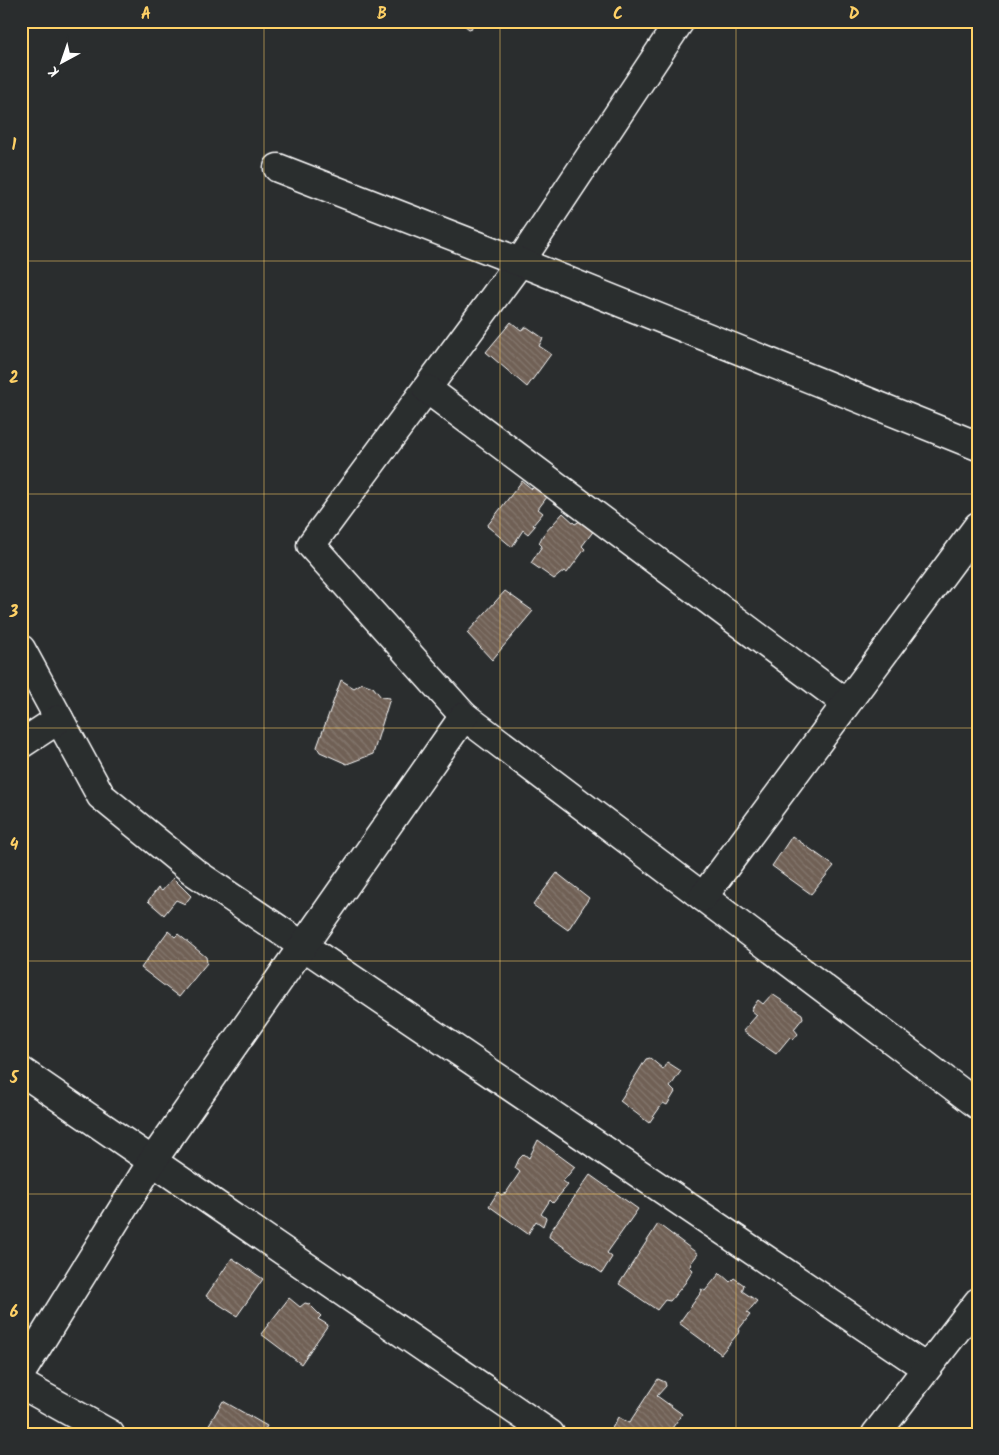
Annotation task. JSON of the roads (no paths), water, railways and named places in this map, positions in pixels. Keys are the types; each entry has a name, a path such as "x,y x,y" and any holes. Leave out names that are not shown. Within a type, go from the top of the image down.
{"street":[{"path":"680,21 520,262 311,545 464,716 978,1105"},
{"path":"278,168 520,262 978,446"},
{"path":"427,389 846,703"},
{"path":"703,897 978,526"},
{"path":"21,649 101,796 194,872 306,945 926,1368"},
{"path":"21,1373 153,1160 306,945 464,716"},
{"path":"21,744 59,719"},
{"path":"21,1070 550,1434"},
{"path":"876,1434 978,1302"},
{"path":"21,1384 110,1434"}]}
